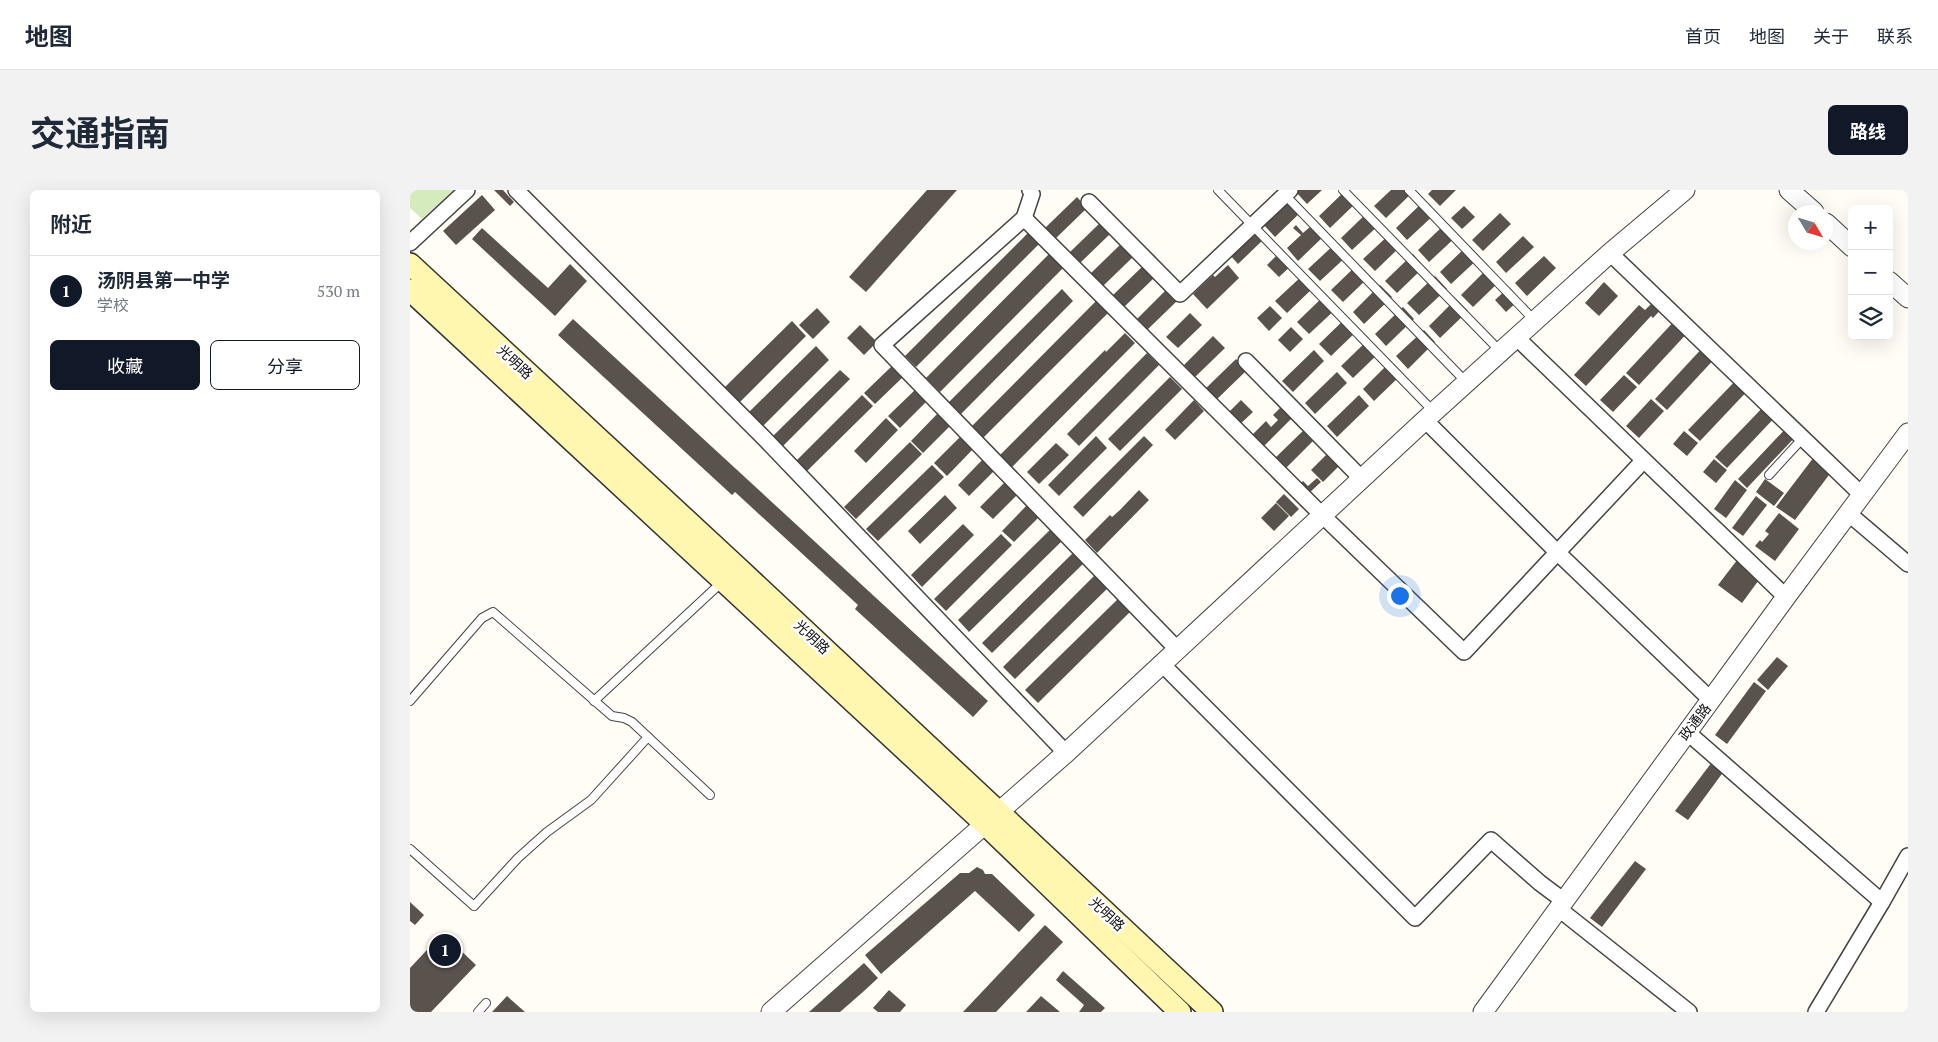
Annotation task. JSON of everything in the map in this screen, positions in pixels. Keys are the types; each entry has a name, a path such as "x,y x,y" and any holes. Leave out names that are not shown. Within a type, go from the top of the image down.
{"main road":[{"name":"光明路","path":"410,264 730,574 991,817 1212,1012"},
{"name":"光明路","path":"410,290 730,574"},
{"name":"光明路","path":"991,817 1180,1012"}],"street":[{"path":"410,243 467,190"},
{"path":"516,190 765,439 1066,753"},
{"path":"1030,190 1032,194 1024,218 882,345 1177,649"},
{"path":"771,1012 1066,753 1429,416 1610,253 1685,190"},
{"path":"1789,190 1806,205"},
{"path":"1089,202 1180,294 1285,192"},
{"path":"1024,218 1322,515 1464,652 1643,461"},
{"path":"1833,229 1848,243"},
{"path":"1610,253 1862,495"},
{"path":"1893,285 1908,298"},
{"path":"1517,338 1643,461 1786,596"},
{"path":"1246,361 1362,479"},
{"path":"1429,416 1557,552 1711,700"},
{"name":"政通路","path":"1483,1012 1786,596 1908,434"},
{"path":"1848,513 1908,564"},
{"path":"1161,663 1416,918 1491,840 1562,905 1689,1012"},
{"path":"1687,732 1882,902"},
{"path":"1816,1012 1908,856"}],"lane":[{"path":"1218,190 1429,416"},
{"path":"1343,190 1501,352"},
{"path":"1409,190 1535,321"},
{"path":"1285,192 1467,383"},
{"path":"1769,476 1802,439"},
{"path":"594,700 730,574"},
{"path":"410,701 482,618 494,612 612,716 624,718 632,722 710,794"},
{"path":"410,849 474,906 518,858 547,832 591,800 648,737"},
{"path":"478,1012 486,1003"}],"green space":[{"path":"410,190 454,190 422,219 410,208"}],"building":[{"path":"494,190 503,190 514,202 510,206"},
{"path":"927,190 957,190 866,292 849,277"},
{"path":"1298,190 1322,190 1307,204 1296,192"},
{"path":"1346,190 1358,201 1330,228 1319,216"},
{"path":"1391,190 1414,191 1386,218 1374,206"},
{"path":"1432,190 1456,190 1440,206 1428,194"},
{"path":"482,195 495,210 456,245 443,231"},
{"path":"1077,197 1087,208 1054,240 1043,230"},
{"path":"1291,198 1303,210 1275,237 1263,224"},
{"path":"1424,201 1436,213 1407,240 1396,228"},
{"path":"1464,206 1475,217 1462,229 1451,218"},
{"path":"1368,212 1380,224 1352,250 1341,238"},
{"path":"1500,213 1511,224 1483,251 1472,240"},
{"path":"1101,222 1112,232 1079,264 1069,253"},
{"path":"1446,223 1458,235 1429,262 1418,250"},
{"path":"1296,225 1303,233 1311,226 1326,234 1298,261 1287,248 1301,235 1293,228"},
{"path":"482,228 548,288 570,264 587,281 555,316 472,239"},
{"path":"1257,229 1265,238 1238,264 1230,255"},
{"path":"1031,230 1042,241 916,367 905,356"},
{"path":"1391,233 1402,245 1375,271 1363,259"},
{"path":"1523,236 1534,247 1506,273 1496,262"},
{"path":"1123,242 1135,255 1101,288 1089,275"},
{"path":"1336,243 1348,255 1320,281 1308,269"},
{"path":"1468,245 1480,257 1451,284 1440,272"},
{"path":"1053,250 1067,264 940,392 926,378"},
{"path":"1281,251 1293,264 1279,277 1267,265"},
{"path":"1413,254 1424,267 1397,293 1385,281"},
{"path":"1544,256 1556,268 1527,296 1515,283"},
{"path":"1358,264 1370,276 1343,302 1331,290"},
{"path":"1144,265 1155,277 1123,308 1112,296"},
{"path":"1228,265 1239,278 1207,309 1193,294 1213,275 1215,277"},
{"path":"1489,267 1501,280 1473,307 1461,295"},
{"path":"1303,275 1314,287 1287,313 1275,301"},
{"path":"1435,276 1447,289 1419,315 1407,303"},
{"path":"1604,282 1618,296 1599,316 1585,303"},
{"path":"1380,285 1392,297 1364,324 1353,312"},
{"path":"1509,287 1520,299 1506,312 1495,300"},
{"path":"1062,289 1073,301 961,414 949,402"},
{"path":"1167,289 1178,300 1146,331 1136,320"},
{"path":"1651,290 1666,304 1653,318 1651,316 1586,386 1574,375 1639,305 1645,310 1651,304 1645,298"},
{"path":"1325,295 1337,308 1309,334 1297,322"},
{"path":"1099,298 1111,310 983,438 972,426"},
{"path":"1456,299 1468,311 1440,338 1429,326"},
{"path":"1270,306 1282,318 1269,331 1257,318"},
{"path":"1403,307 1414,319 1386,346 1375,334"},
{"path":"817,308 830,322 813,339 799,325"},
{"path":"1190,313 1202,325 1178,348 1166,337"},
{"path":"1347,317 1359,329 1331,356 1319,344"},
{"path":"1678,317 1691,329 1639,385 1626,373"},
{"path":"573,319 988,701 973,717 855,609 858,605 735,492 732,495 558,335"},
{"path":"792,321 806,336 739,403 724,388"},
{"path":"860,325 877,342 864,355 847,338"},
{"path":"1291,327 1303,339 1290,352 1278,340"},
{"path":"1424,330 1435,342 1408,369 1396,356"},
{"path":"1125,333 1135,343 1008,471 996,459 1105,350 1106,352"},
{"path":"1213,336 1225,348 1195,377 1184,365"},
{"path":"1369,339 1381,351 1353,378 1341,366"},
{"path":"1706,344 1718,355 1667,410 1655,399"},
{"path":"816,346 829,360 763,426 749,412"},
{"path":"1314,350 1324,361 1293,392 1282,381"},
{"path":"1147,353 1159,365 1079,446 1067,434"},
{"path":"1236,359 1247,370 1213,403 1202,392"},
{"path":"1390,362 1402,374 1374,401 1363,389"},
{"path":"893,365 904,376 875,404 864,393"},
{"path":"840,370 850,379 783,446 773,436"},
{"path":"1337,372 1347,383 1315,414 1305,403"},
{"path":"1624,375 1637,387 1613,412 1600,400"},
{"path":"1741,375 1752,386 1700,441 1688,430"},
{"path":"1170,377 1182,389 1120,451 1108,439"},
{"path":"916,389 928,400 900,428 888,416"},
{"path":"862,395 873,406 806,472 796,461"},
{"path":"1359,395 1369,406 1337,437 1327,426"},
{"path":"1651,399 1664,411 1639,438 1626,426"},
{"path":"1194,400 1204,411 1175,440 1165,430"},
{"path":"1241,400 1253,412 1237,427 1226,415"},
{"path":"1768,402 1779,413 1727,468 1715,457"},
{"path":"1284,404 1295,415 1262,448 1251,436 1266,421 1271,427 1278,420 1273,415"},
{"path":"939,412 952,424 923,453 911,441"},
{"path":"886,418 898,430 866,463 854,451"},
{"path":"1790,424 1799,433 1747,488 1738,479"},
{"path":"1307,427 1317,437 1284,470 1273,460"},
{"path":"1684,431 1698,443 1687,456 1673,444"},
{"path":"963,434 976,446 947,476 934,463"},
{"path":"1096,436 1107,448 1059,496 1048,485"},
{"path":"1144,436 1153,445 1083,517 1073,507"},
{"path":"910,442 922,454 856,519 844,507"},
{"path":"1056,443 1069,455 1039,484 1027,472"},
{"path":"1330,451 1342,463 1323,482 1311,470"},
{"path":"1817,453 1835,467 1795,520 1776,507"},
{"path":"985,457 997,468 969,496 958,485"},
{"path":"1714,459 1727,470 1716,483 1703,472"},
{"path":"932,465 944,477 878,541 866,529"},
{"path":"1317,478 1321,482 1308,494 1299,485 1303,481 1308,486"},
{"path":"1008,479 1020,492 993,519 980,507"},
{"path":"1765,479 1784,493 1774,506 1756,492"},
{"path":"1735,480 1747,490 1726,518 1714,509"},
{"path":"1139,490 1149,500 1097,553 1085,540 1110,515 1112,517 1120,510"},
{"path":"1284,494 1299,509 1291,517 1276,502"},
{"path":"945,495 957,508 920,544 908,531"},
{"path":"1756,496 1767,505 1743,536 1732,528"},
{"path":"1030,502 1042,514 1014,542 1002,531"},
{"path":"1276,503 1289,516 1274,531 1261,518"},
{"path":"1779,513 1799,529 1775,561 1755,546 1760,540 1762,542 1769,534 1765,531"},
{"path":"963,524 974,535 922,587 911,575"},
{"path":"1054,526 1065,538 969,632 958,620"},
{"path":"1001,534 1012,545 946,611 934,599"},
{"path":"1077,549 1087,560 992,653 982,643"},
{"path":"1741,555 1764,573 1742,603 1718,585"},
{"path":"1100,570 1113,583 1015,679 1003,667"},
{"path":"1122,595 1135,607 1038,703 1025,690"},
{"path":"1777,657 1788,666 1768,690 1757,680"},
{"path":"1754,682 1766,691 1727,744 1715,735"},
{"path":"1712,762 1724,771 1688,820 1675,811"},
{"path":"1635,861 1646,869 1602,927 1590,918"},
{"path":"977,867 983,870 985,874 992,874 1035,915 1019,932 975,891 881,974 865,955 960,873 969,873"},
{"path":"410,902 424,915 415,925 410,921"},
{"path":"1045,925 1063,942 996,1012 963,1012"},
{"path":"441,935 452,946 454,944 476,965 431,1012 410,1012 410,968"},
{"path":"864,963 878,978 864,991 840,1012 809,1012"},
{"path":"1063,971 1105,1008 1101,1012 1079,1012 1084,1005 1056,980"},
{"path":"889,990 906,1005 900,1012 878,1012 873,1008"},
{"path":"507,996 525,1012 492,1012"},
{"path":"1041,996 1060,1012 1026,1012"}],"place":[{"name":"汤阴县第一中学","path":"445,950"}]}
